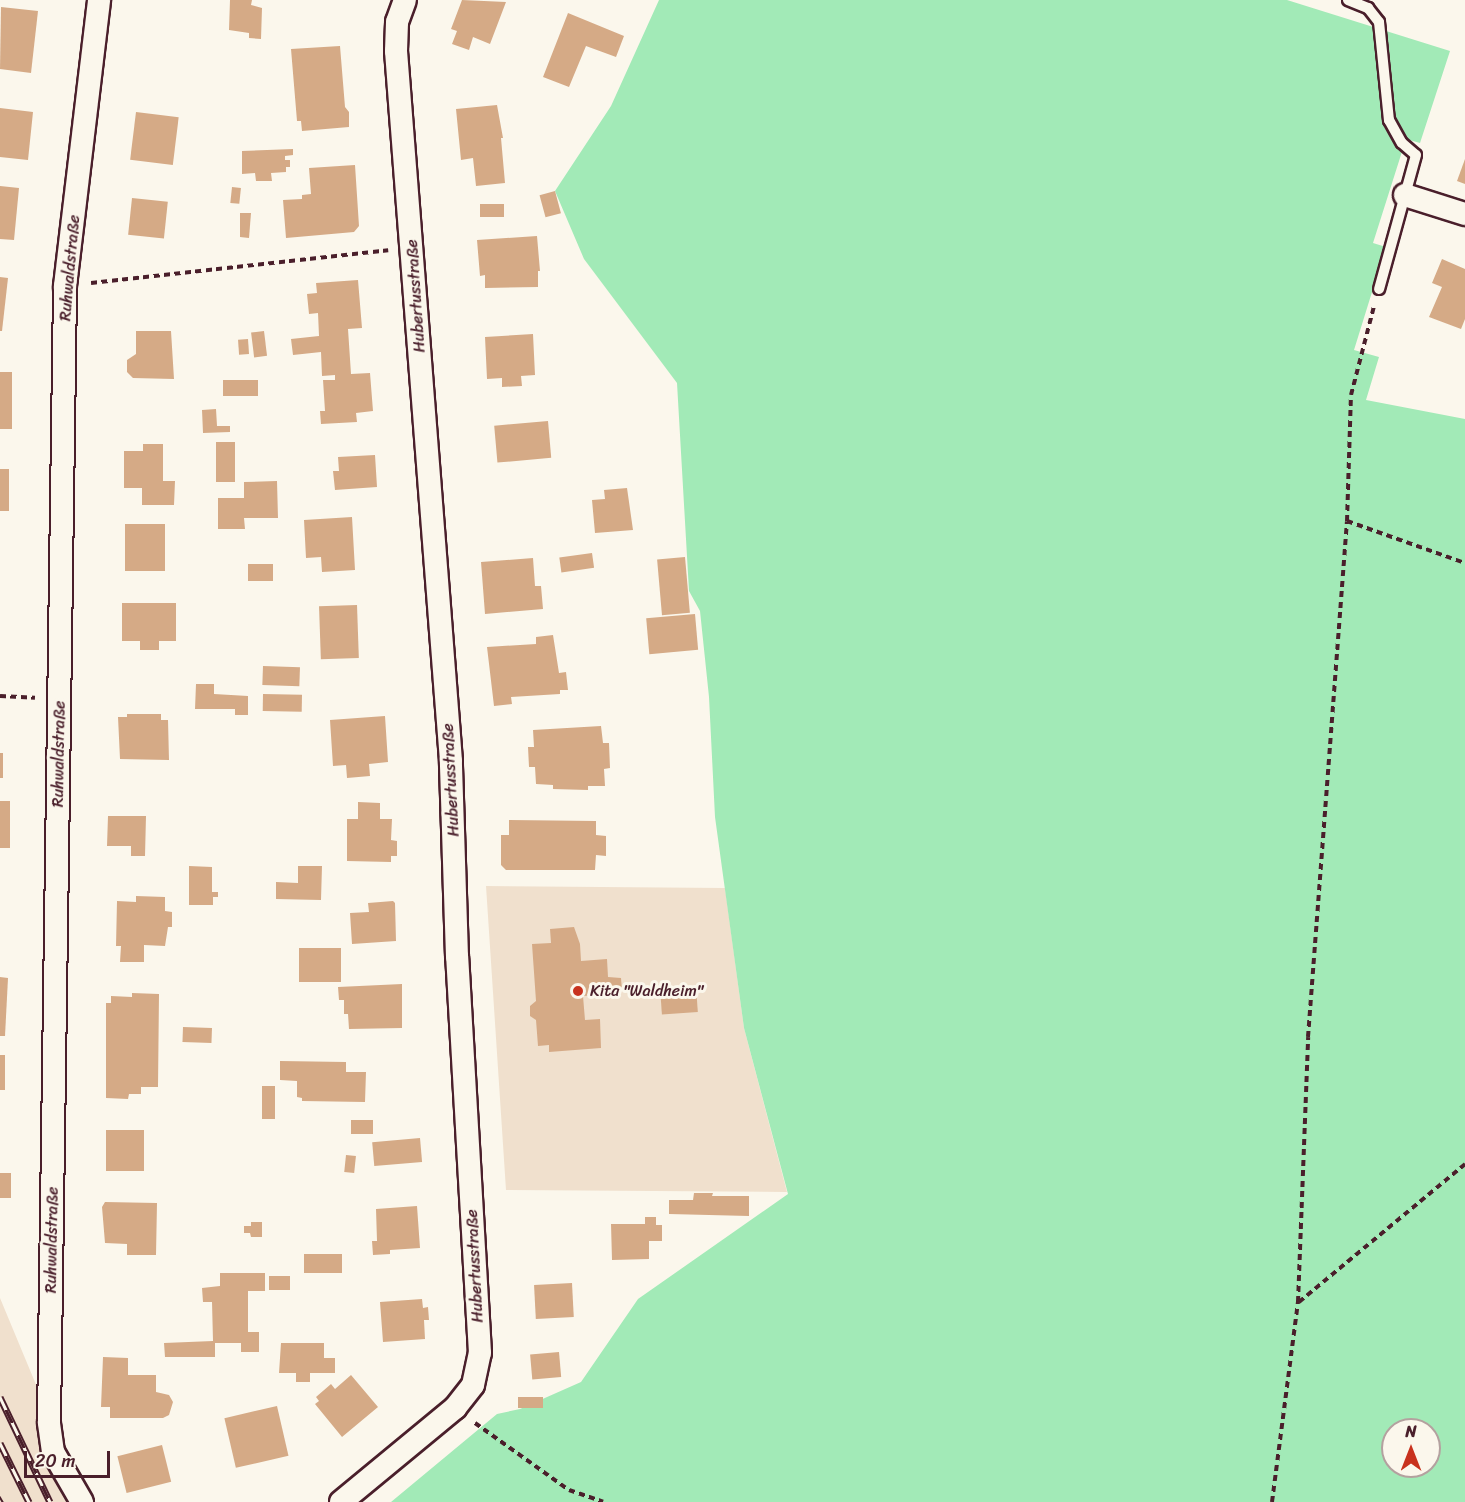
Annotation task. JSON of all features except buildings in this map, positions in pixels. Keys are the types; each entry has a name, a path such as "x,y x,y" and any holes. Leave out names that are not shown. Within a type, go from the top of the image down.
{"street":[{"name":"Ruhwaldstraße","path":"82,1502 53,1452 49,1422 65,286 99,0"},
{"name":"Hubertusstraße","path":"341,1502 455,1408 473,1385 480,1353 457,957 451,761 396,51 397,22 405,0"},
{"path":"1405,195 1465,214"}],"lane":[{"path":"1348,0 1368,8 1379,22 1389,120 1402,143 1416,155 1379,289"}],"path":[{"path":"65,286 412,247"},
{"path":"1272,1502 1298,1302 1308,1037 1347,521 1351,395 1379,289"},
{"path":"1347,521 1465,563"},
{"path":"0,696 59,700"},
{"path":"1298,1302 1465,1164"},
{"path":"455,1408 569,1490 603,1502"}],"shaded area":[{"path":"486,886 725,888 744,1028 787,1192 506,1190"},
{"path":"0,1298 37,1387 36,1423 74,1502 0,1502"}],"green space":[{"path":"659,0 1287,0 1450,51 1420,143 1406,139 1373,243 1386,247 1354,350 1379,357 1366,400 1465,419 1465,1502 391,1502 497,1414 520,1409 581,1382 638,1299 788,1194 744,1028 715,817 709,697 700,611 689,591 677,383 584,259 555,191 611,106"}],"tram line":[{"path":"0,1497 3,1502"}],"railway":[{"path":"0,1397 50,1502"},
{"path":"0,1443 29,1502"}],"place":[{"name":"Kita \"Waldheim\"","path":"578,991"}]}
